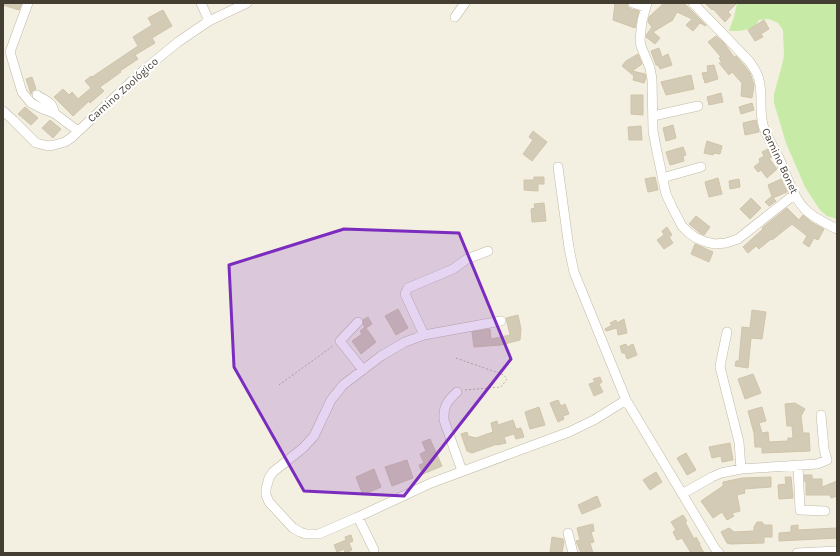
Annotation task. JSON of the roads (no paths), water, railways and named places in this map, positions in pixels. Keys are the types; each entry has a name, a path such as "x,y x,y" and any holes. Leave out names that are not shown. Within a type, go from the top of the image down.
{"street":[{"path":"28,3 6,50 11,59 22,92 36,106 54,113 78,131"},
{"path":"201,3 209,21"},
{"name":"Camino Zoológico","path":"3,111 36,143 48,146 65,142 145,69 178,42 209,21 247,3"},
{"path":"455,17 465,3"},
{"path":"633,3 646,5 642,21 640,40 650,68 652,79 653,132 666,194 682,226 696,238 706,242 715,244 726,243 738,238 795,194"},
{"name":"Camino Bonet","path":"693,3 750,61 756,70 759,78 763,125 795,194 807,211 818,219 837,229"},
{"path":"37,95 52,105 54,113"},
{"path":"653,116 698,106"},
{"path":"558,167 569,248 574,272 626,400 719,553"},
{"path":"662,178 701,168"},
{"path":"424,335 406,294 408,288 452,269 467,259 488,251"},
{"path":"501,321 424,335 405,342 381,356 343,385 331,400 314,436 303,448 273,472 268,478 266,495 269,502 293,528 300,532 319,534 431,483 569,432 594,420 626,400"},
{"path":"358,322 340,341 363,370"},
{"path":"727,332 720,371 738,442 741,468"},
{"path":"457,392 449,399 446,405 444,420 462,471"},
{"path":"682,494 721,473 741,468 817,464 827,460 824,449 821,415"},
{"path":"798,465 800,510 825,511"},
{"path":"358,517 374,550"},
{"path":"568,533 573,553"},
{"path":"797,553 837,551"}]}
